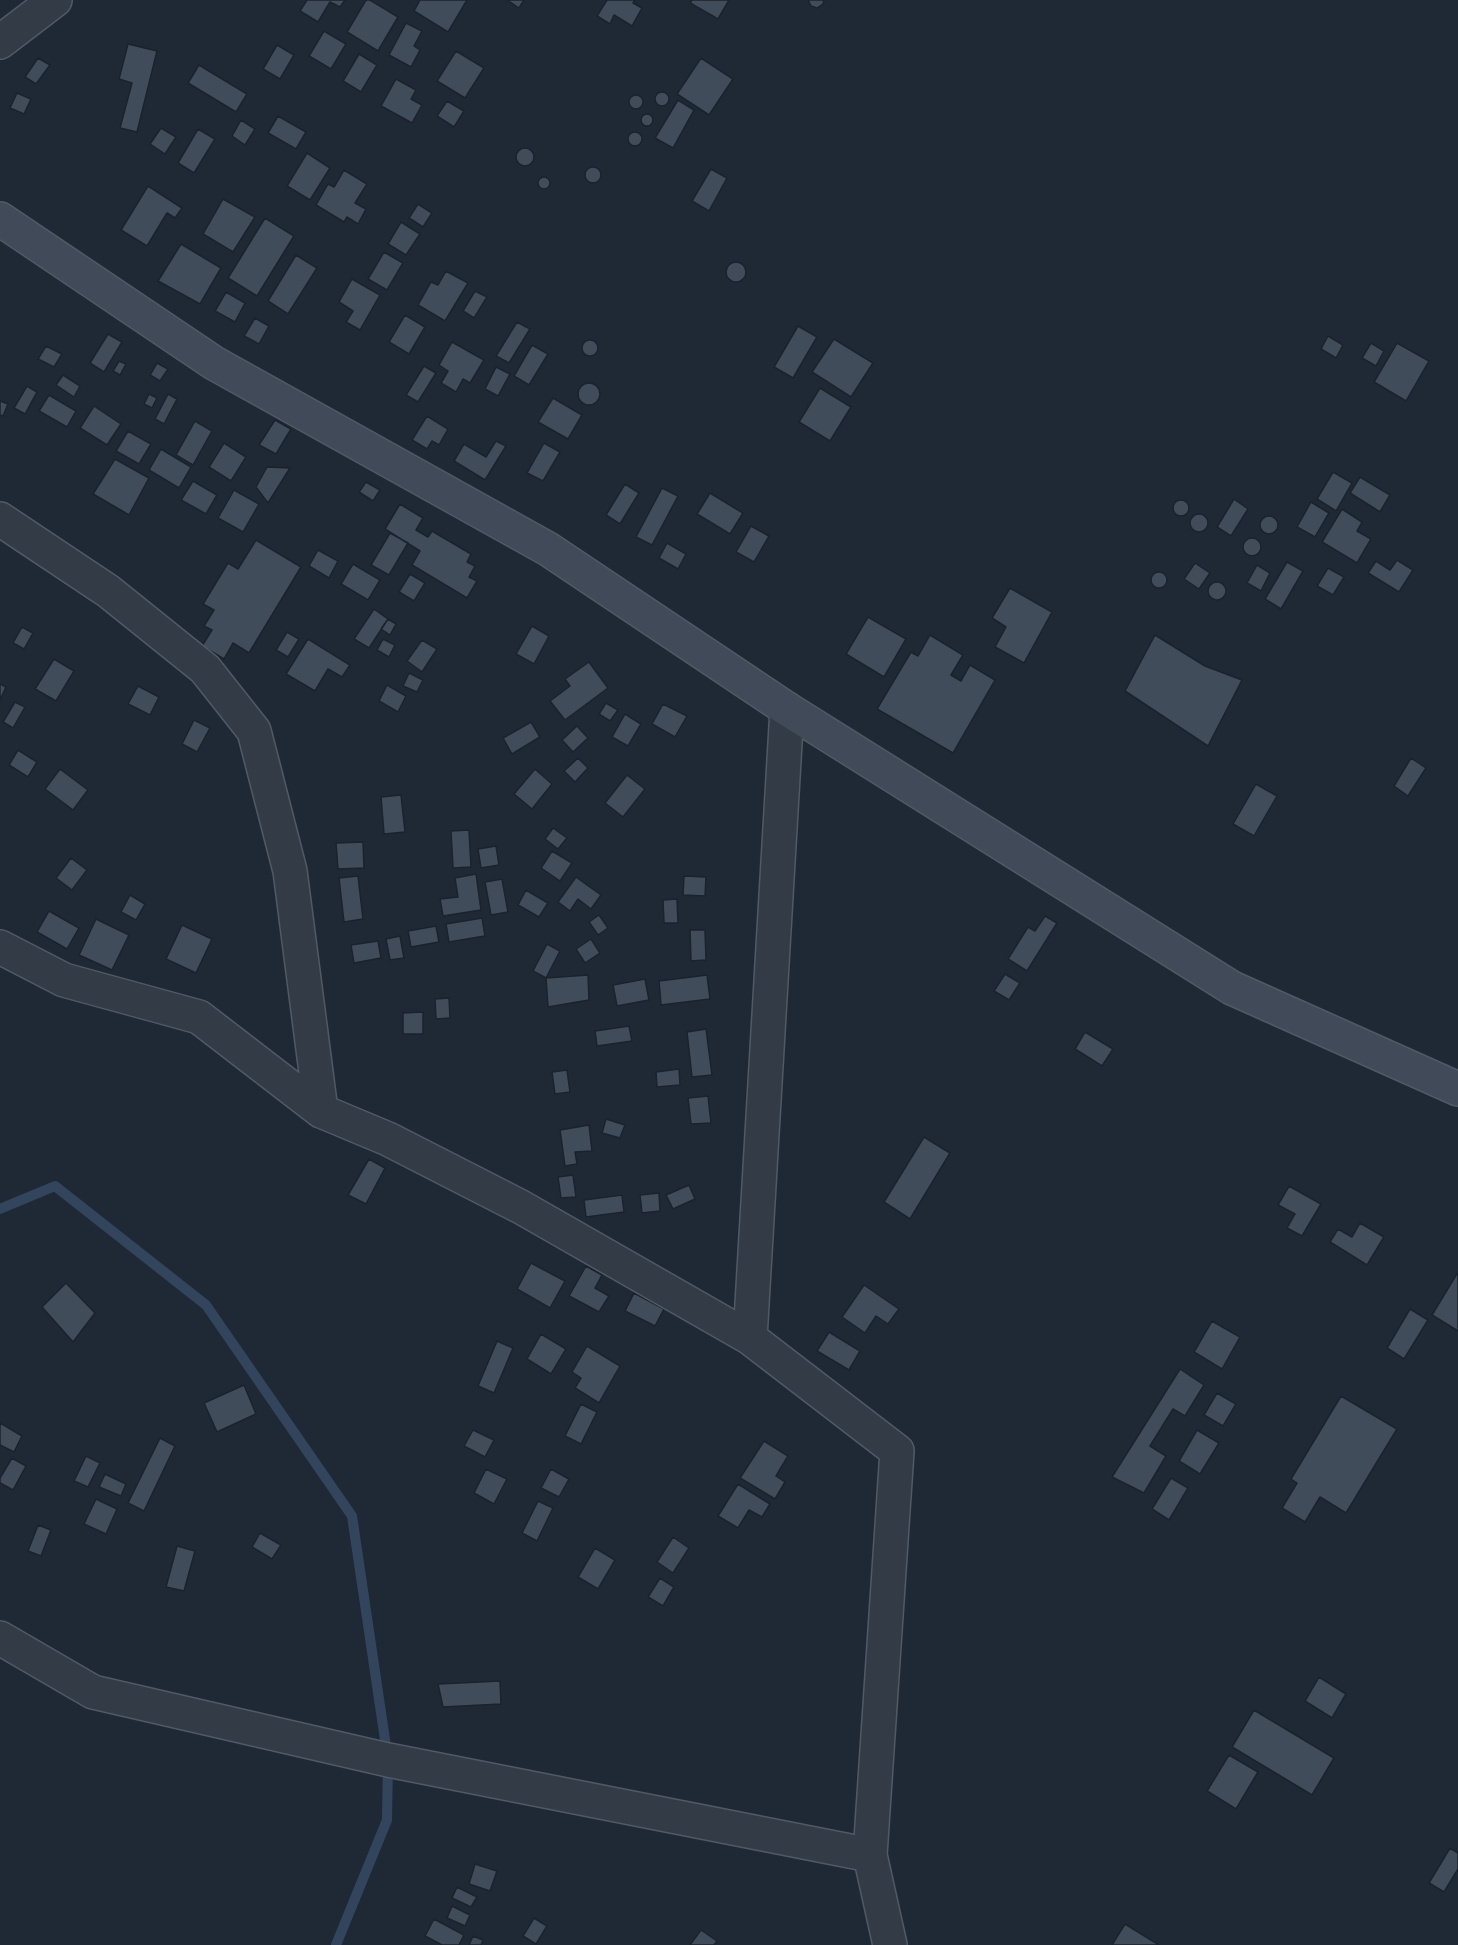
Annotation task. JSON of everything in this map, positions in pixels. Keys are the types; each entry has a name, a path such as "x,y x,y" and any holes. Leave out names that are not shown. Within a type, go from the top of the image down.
{"street":[{"path":"0,42 55,0"},
{"path":"0,219 214,363 548,549 787,709 1232,988 1458,1089"},
{"path":"0,519 108,591 205,669 254,731 290,870 321,1111"},
{"path":"750,1338 787,709"},
{"path":"0,947 64,980 199,1017 321,1111 388,1139 521,1207 750,1338 897,1451 870,1854 890,1945"},
{"path":"0,1638 93,1692 388,1760 870,1854"}],"building":[{"path":"307,0 345,0 340,7 330,2 318,22 300,11"},
{"path":"366,0 370,0 398,17 378,51 347,32"},
{"path":"420,0 467,0 448,32 414,11"},
{"path":"507,0 524,0 519,8"},
{"path":"607,0 635,0 633,3 642,8 632,26 614,15 610,24 597,16"},
{"path":"692,0 729,0 718,19 690,3"},
{"path":"808,0 824,0 823,4 817,8 811,6"},
{"path":"406,23 422,31 414,46 420,50 411,67 389,55"},
{"path":"324,31 346,44 331,69 309,56"},
{"path":"128,44 157,51 137,132 120,128 132,83 119,79"},
{"path":"277,45 294,55 280,79 263,69"},
{"path":"456,51 484,68 465,98 437,81"},
{"path":"359,54 377,65 361,92 343,81"},
{"path":"38,58 50,65 36,84 25,77"},
{"path":"701,58 733,79 709,115 677,94"},
{"path":"199,65 247,94 236,112 188,83"},
{"path":"396,79 416,90 411,99 422,105 412,123 381,106"},
{"path":"659,92 665,92 669,99 665,106 659,106 655,102 655,96"},
{"path":"17,93 31,99 24,114 10,108"},
{"path":"633,95 639,95 643,102 639,109 633,109 629,105 629,99"},
{"path":"678,100 694,110 673,148 655,138"},
{"path":"447,101 464,111 454,127 437,116"},
{"path":"649,114 652,115 652,125 645,126 642,125 641,118 642,115"},
{"path":"278,116 306,132 296,149 268,133"},
{"path":"241,120 255,129 245,145 232,136"},
{"path":"161,128 176,137 165,154 150,144"},
{"path":"198,129 215,139 194,173 178,163"},
{"path":"635,132 640,134 642,139 640,144 635,146 630,144 628,139 630,134"},
{"path":"525,148 531,151 534,157 531,163 525,166 519,163 516,157 519,151"},
{"path":"307,153 330,168 310,200 287,186"},
{"path":"593,167 601,175 593,183 585,175"},
{"path":"711,169 727,178 709,211 692,201"},
{"path":"344,170 367,184 355,203 366,209 358,224 347,217 344,222 316,205 328,184 334,187"},
{"path":"546,177 550,183 546,189 542,189 538,181"},
{"path":"148,186 182,208 175,218 167,213 147,246 121,230"},
{"path":"223,199 255,217 233,252 203,234"},
{"path":"418,204 432,213 423,227 409,218"},
{"path":"265,218 294,236 257,296 228,278"},
{"path":"401,222 420,234 406,255 388,244"},
{"path":"181,244 221,268 200,304 158,281"},
{"path":"384,252 403,263 387,290 368,279"},
{"path":"296,255 317,268 288,314 268,301"},
{"path":"736,262 743,265 746,272 743,279 736,282 729,279 726,272 729,265"},
{"path":"446,271 468,283 445,321 418,305 431,282 438,285"},
{"path":"352,279 380,295 360,330 346,322 353,311 339,302"},
{"path":"475,291 487,297 474,318 463,311"},
{"path":"226,292 245,303 235,322 215,311"},
{"path":"405,315 425,327 409,354 389,342"},
{"path":"255,318 269,326 259,344 244,336"},
{"path":"517,322 530,329 509,363 496,356"},
{"path":"798,326 817,337 793,378 774,367"},
{"path":"108,334 122,342 104,372 90,363"},
{"path":"1328,336 1343,345 1336,358 1321,349"},
{"path":"834,339 873,363 851,397 812,372"},
{"path":"587,340 593,340 598,348 596,354 587,356 582,351 582,345"},
{"path":"452,342 484,360 470,383 463,379 456,392 441,383 448,371 439,365"},
{"path":"1371,343 1384,351 1376,366 1362,358"},
{"path":"1397,343 1429,361 1406,401 1374,382"},
{"path":"532,345 548,354 529,385 514,376"},
{"path":"46,346 62,354 54,367 38,359"},
{"path":"119,361 126,364 120,375 113,371"},
{"path":"157,363 168,369 160,381 150,375"},
{"path":"424,366 436,373 418,402 406,395"},
{"path":"496,367 510,374 498,396 485,389"},
{"path":"63,375 80,386 74,397 56,385"},
{"path":"589,383 599,390 600,394 593,404 589,405 579,398 578,394 585,384"},
{"path":"27,386 37,392 25,414 14,408"},
{"path":"820,388 851,407 830,441 799,422"},
{"path":"149,394 157,398 152,408 144,404"},
{"path":"168,394 177,399 164,424 155,419"},
{"path":"49,395 76,411 67,427 39,411"},
{"path":"553,398 582,415 568,439 538,422"},
{"path":"0,401 8,404 3,416 0,415"},
{"path":"94,406 121,424 107,445 80,428"},
{"path":"427,416 448,429 439,445 432,441 427,449 412,440"},
{"path":"275,420 291,429 276,454 259,445"},
{"path":"195,421 212,431 193,465 176,455"},
{"path":"128,431 151,444 139,464 116,451"},
{"path":"496,441 506,446 485,480 454,461 464,444 486,457"},
{"path":"224,443 246,457 231,481 209,467"},
{"path":"544,443 560,452 543,481 527,473"},
{"path":"161,449 191,467 179,488 149,470"},
{"path":"115,459 149,478 129,515 93,494"},
{"path":"267,467 290,468 268,503 256,487"},
{"path":"1333,472 1352,483 1336,511 1317,499"},
{"path":"1360,477 1390,495 1380,512 1350,493"},
{"path":"193,481 217,495 206,514 181,500"},
{"path":"366,482 380,490 373,501 359,492"},
{"path":"625,484 639,493 620,524 606,515"},
{"path":"662,488 678,496 652,545 636,537"},
{"path":"234,490 259,504 243,532 218,518"},
{"path":"710,493 743,513 730,534 697,514"},
{"path":"1234,499 1248,509 1231,536 1217,527"},
{"path":"1178,500 1184,500 1189,508 1187,514 1178,516 1173,511 1173,505"},
{"path":"1311,502 1329,513 1315,537 1297,527"},
{"path":"400,504 423,518 416,530 428,537 432,531 471,554 467,562 475,566 469,577 477,581 467,598 412,565 420,551 385,529"},
{"path":"1342,509 1362,522 1357,531 1371,539 1357,563 1322,542"},
{"path":"1199,514 1205,517 1208,523 1205,529 1199,532 1193,529 1190,523 1193,517"},
{"path":"1269,516 1275,519 1278,525 1275,531 1269,534 1263,531 1260,525 1263,519"},
{"path":"751,526 769,536 754,562 736,552"},
{"path":"390,533 408,543 389,575 371,565"},
{"path":"1252,538 1258,541 1261,547 1258,553 1252,556 1246,553 1243,547 1246,541"},
{"path":"256,540 301,567 249,653 233,643 224,659 202,646 212,630 204,626 214,610 203,604 228,563 238,569"},
{"path":"667,543 686,554 678,569 659,558"},
{"path":"318,550 338,561 329,578 309,566"},
{"path":"1397,560 1413,570 1399,592 1368,573 1376,561 1390,570"},
{"path":"1287,562 1303,571 1281,609 1265,599"},
{"path":"1195,563 1210,573 1199,589 1184,579"},
{"path":"353,564 380,580 368,600 341,584"},
{"path":"1257,565 1270,573 1261,591 1247,583"},
{"path":"1328,568 1344,577 1333,595 1317,586"},
{"path":"1159,572 1167,580 1159,588 1151,580"},
{"path":"410,574 425,583 414,601 399,592"},
{"path":"1217,582 1223,585 1226,591 1223,597 1217,600 1211,597 1208,591 1211,585"},
{"path":"1010,588 1052,612 1024,663 995,647 1006,627 992,618"},
{"path":"374,609 388,619 369,648 354,639"},
{"path":"868,617 906,639 884,677 846,654"},
{"path":"388,619 396,624 390,635 381,629"},
{"path":"532,626 549,636 534,664 516,654"},
{"path":"22,627 33,633 24,649 13,643"},
{"path":"287,632 299,639 288,657 276,650"},
{"path":"930,635 963,655 951,675 961,681 970,665 995,680 953,753 877,709 911,652 918,656"},
{"path":"1155,635 1205,666 1242,680 1208,746 1125,691"},
{"path":"308,639 350,665 342,677 328,669 315,691 286,674"},
{"path":"383,639 395,645 389,657 377,650"},
{"path":"422,640 437,649 422,672 407,661"},
{"path":"54,659 74,671 56,701 35,689"},
{"path":"589,662 608,688 565,720 550,701 570,686 565,679"},
{"path":"409,673 423,680 417,692 403,686"},
{"path":"0,684 6,687 0,700"},
{"path":"387,685 406,696 398,712 379,701"},
{"path":"138,686 159,697 150,715 128,704"},
{"path":"15,702 25,707 13,728 3,722"},
{"path":"606,703 618,710 610,721 599,714"},
{"path":"663,704 687,716 675,737 652,724"},
{"path":"625,714 641,724 628,746 612,737"},
{"path":"194,720 210,728 197,752 182,744"},
{"path":"531,722 540,737 512,754 503,738"},
{"path":"577,726 588,738 573,752 562,740"},
{"path":"18,750 37,762 28,777 9,765"},
{"path":"578,758 588,768 575,782 564,771"},
{"path":"1411,758 1426,768 1408,796 1394,786"},
{"path":"60,769 88,790 73,810 45,789"},
{"path":"535,769 552,784 532,809 514,794"},
{"path":"627,775 645,789 623,817 605,803"},
{"path":"1256,784 1277,796 1254,836 1233,824"},
{"path":"401,795 405,832 384,834 381,797"},
{"path":"553,828 567,838 558,849 545,839"},
{"path":"469,830 471,867 453,868 451,831"},
{"path":"363,842 364,868 338,869 336,843"},
{"path":"496,846 499,865 481,868 478,849"},
{"path":"552,851 572,863 560,881 541,868"},
{"path":"71,858 87,870 72,890 56,878"},
{"path":"476,874 481,910 443,916 440,899 458,897 455,878"},
{"path":"358,876 363,919 344,922 339,878"},
{"path":"684,876 706,877 705,896 683,895"},
{"path":"576,877 601,895 591,909 578,899 570,911 558,902"},
{"path":"502,879 508,912 491,915 485,882"},
{"path":"526,890 548,903 539,917 518,905"},
{"path":"130,895 145,904 136,920 121,912"},
{"path":"677,899 678,923 664,923 663,900"},
{"path":"49,911 79,928 67,949 37,932"},
{"path":"599,915 608,928 598,935 589,922"},
{"path":"1045,916 1057,923 1027,971 1008,959 1028,927 1035,931"},
{"path":"482,918 485,936 449,942 446,924"},
{"path":"96,919 129,935 112,970 79,955"},
{"path":"182,925 212,939 196,973 166,959"},
{"path":"436,926 439,942 411,947 408,931"},
{"path":"690,930 705,930 706,960 691,961"},
{"path":"400,936 404,958 390,960 386,939"},
{"path":"591,939 600,953 585,963 576,949"},
{"path":"378,941 381,958 354,963 351,945"},
{"path":"547,944 560,951 546,978 533,971"},
{"path":"1005,974 1020,983 1009,1000 994,991"},
{"path":"588,975 589,1000 548,1007 546,978"},
{"path":"707,975 710,999 661,1005 659,981"},
{"path":"645,979 649,1000 617,1006 613,985"},
{"path":"449,998 450,1018 436,1019 435,999"},
{"path":"423,1012 423,1034 403,1034 403,1013"},
{"path":"629,1026 632,1041 597,1046 595,1031"},
{"path":"706,1029 712,1075 692,1077 687,1032"},
{"path":"1085,1032 1113,1049 1102,1066 1075,1049"},
{"path":"679,1069 680,1085 657,1087 656,1072"},
{"path":"567,1070 570,1092 555,1094 552,1072"},
{"path":"708,1096 711,1123 691,1124 688,1098"},
{"path":"606,1119 625,1125 620,1138 602,1133"},
{"path":"589,1125 592,1151 575,1152 577,1164 565,1166 560,1130"},
{"path":"924,1137 950,1153 910,1219 884,1202"},
{"path":"369,1159 385,1168 366,1204 348,1195"},
{"path":"573,1175 576,1197 561,1198 558,1177"},
{"path":"689,1185 695,1199 673,1209 666,1195"},
{"path":"1289,1186 1321,1204 1302,1236 1287,1228 1295,1214 1278,1205"},
{"path":"659,1193 660,1211 642,1213 640,1195"},
{"path":"622,1195 624,1212 586,1217 584,1200"},
{"path":"1360,1223 1384,1237 1367,1265 1330,1242 1338,1229 1352,1237"},
{"path":"531,1263 565,1281 550,1308 517,1289"},
{"path":"586,1266 602,1275 595,1288 609,1296 599,1312 569,1296"},
{"path":"1458,1272 1458,1331 1432,1315"},
{"path":"66,1283 95,1313 73,1342 42,1307"},
{"path":"864,1285 899,1309 888,1324 876,1316 865,1333 842,1317"},
{"path":"634,1293 664,1309 655,1326 625,1311"},
{"path":"1410,1309 1428,1320 1404,1359 1387,1348"},
{"path":"1212,1321 1240,1337 1222,1369 1194,1352"},
{"path":"829,1332 860,1351 849,1370 817,1351"},
{"path":"541,1334 566,1349 551,1374 527,1359"},
{"path":"497,1341 513,1348 494,1393 478,1386"},
{"path":"587,1346 620,1366 599,1403 575,1388 581,1378 572,1372"},
{"path":"1180,1369 1204,1385 1185,1416 1173,1409 1150,1446 1166,1456 1144,1493 1112,1477"},
{"path":"244,1385 256,1414 217,1432 204,1403"},
{"path":"1217,1393 1236,1404 1223,1426 1204,1415"},
{"path":"1341,1396 1397,1429 1346,1513 1320,1497 1305,1522 1282,1508 1297,1483 1291,1479"},
{"path":"581,1404 597,1412 581,1444 565,1436"},
{"path":"0,1423 22,1436 14,1452 0,1445"},
{"path":"473,1430 494,1440 485,1457 464,1446"},
{"path":"1197,1430 1219,1443 1200,1474 1179,1461"},
{"path":"160,1438 175,1446 144,1511 128,1503"},
{"path":"764,1441 788,1456 776,1476 785,1482 775,1499 740,1478"},
{"path":"86,1456 100,1463 88,1487 74,1481"},
{"path":"12,1458 26,1466 13,1490 0,1483 0,1478"},
{"path":"486,1469 507,1479 494,1504 474,1493"},
{"path":"551,1469 569,1479 559,1497 541,1488"},
{"path":"105,1474 126,1484 121,1496 99,1487"},
{"path":"1171,1478 1188,1488 1169,1520 1152,1509"},
{"path":"738,1484 770,1504 762,1517 749,1510 738,1528 718,1516"},
{"path":"96,1499 117,1509 106,1534 84,1524"},
{"path":"538,1501 553,1508 537,1541 522,1533"},
{"path":"38,1525 51,1530 41,1556 28,1551"},
{"path":"260,1533 281,1545 272,1559 252,1547"},
{"path":"673,1537 689,1548 673,1573 657,1562"},
{"path":"177,1546 195,1551 184,1591 166,1587"},
{"path":"595,1548 615,1560 598,1589 578,1577"},
{"path":"660,1578 674,1587 663,1606 648,1597"},
{"path":"1319,1677 1346,1694 1332,1718 1305,1701"},
{"path":"500,1681 501,1704 443,1707 438,1684"},
{"path":"1254,1710 1334,1758 1312,1795 1232,1747"},
{"path":"1229,1755 1258,1772 1236,1809 1207,1791"},
{"path":"1450,1848 1458,1853 1458,1869 1444,1892 1429,1883"},
{"path":"475,1864 497,1871 490,1891 469,1884"},
{"path":"457,1887 477,1897 471,1907 452,1898"},
{"path":"452,1906 470,1915 465,1926 447,1918"},
{"path":"534,1918 547,1926 536,1944 523,1936"},
{"path":"434,1919 464,1935 459,1945 442,1945 425,1936"},
{"path":"1125,1924 1159,1945 1112,1945"},
{"path":"701,1930 717,1941 714,1945 690,1945"},
{"path":"473,1936 483,1940 481,1945 469,1945"}],"waterway":[{"path":"0,1209 55,1186 206,1305 352,1516 388,1760 387,1820 336,1945"}]}
